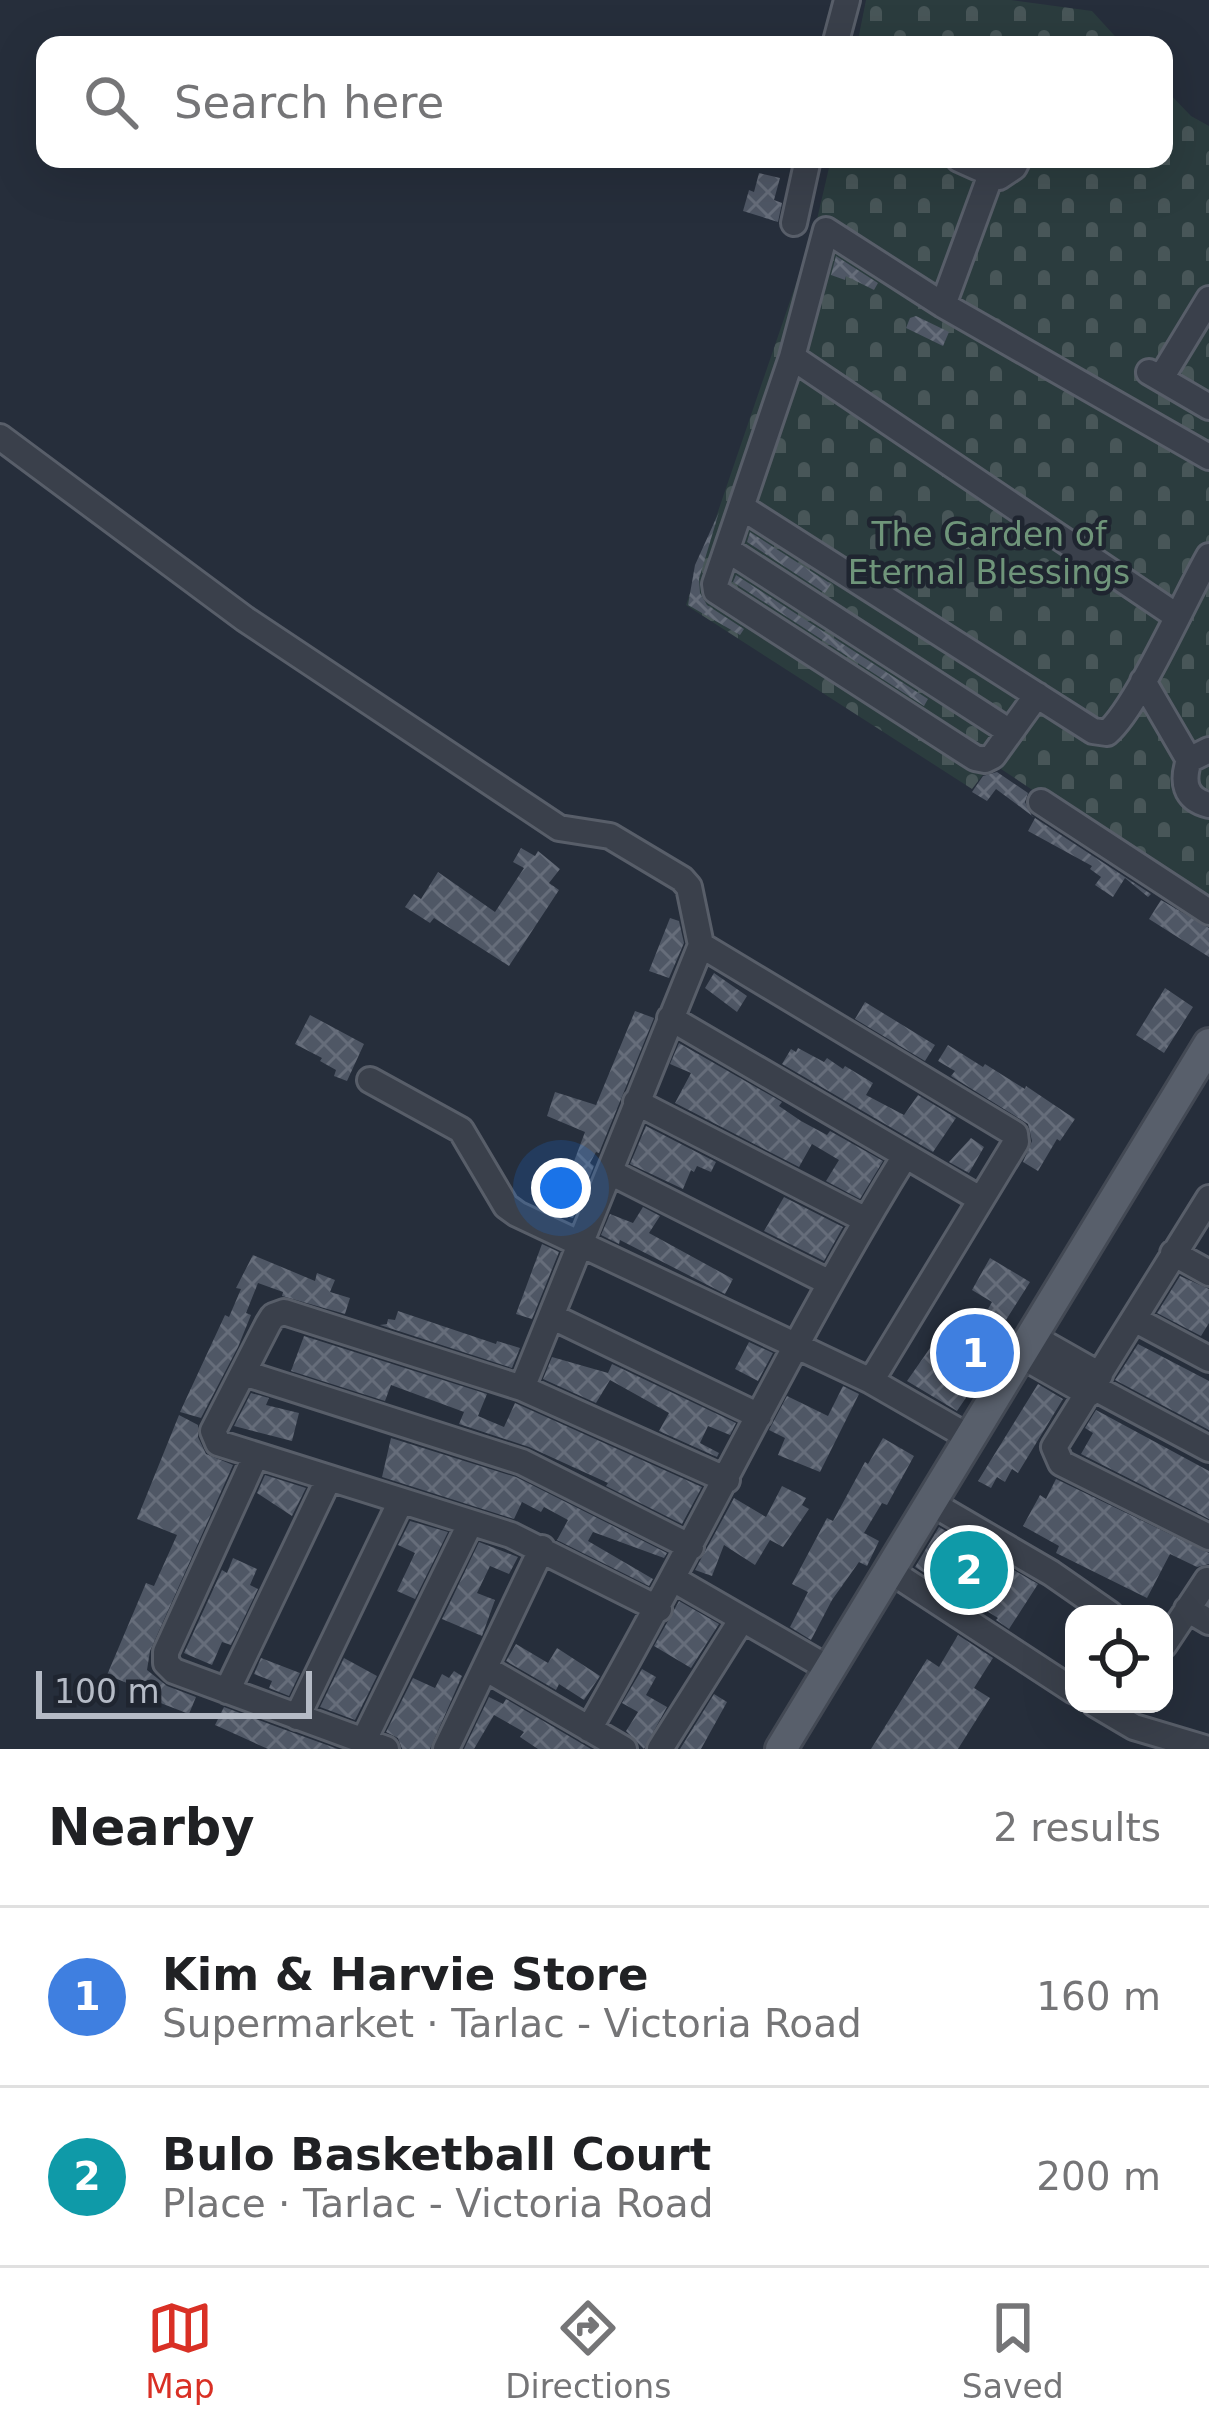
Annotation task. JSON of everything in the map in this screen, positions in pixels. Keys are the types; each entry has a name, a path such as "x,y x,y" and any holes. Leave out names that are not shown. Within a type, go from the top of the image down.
{"main road":[{"path":"781,1749 1209,1044"}],"street":[{"path":"837,36 847,0"},
{"path":"794,224 806,168"},
{"path":"975,168 991,177 1012,168"},
{"path":"944,305 991,177"},
{"path":"1037,695 993,756 975,758 722,598 715,584 792,357 826,230 944,305 1209,457"},
{"path":"1207,401 1154,374 1209,298"},
{"path":"792,357 1175,615"},
{"path":"0,437 244,619 559,828 610,836 688,887 701,945 522,1388"},
{"path":"743,508 1093,730 1107,733 1143,680 1209,556"},
{"path":"728,550 1010,732"},
{"path":"1143,680 1199,755 1184,776 1186,789 1198,802 1209,805"},
{"path":"1041,802 1209,913"},
{"path":"701,945 1016,1134 1016,1142 871,1381"},
{"path":"670,1018 980,1199"},
{"path":"370,1080 461,1130 506,1206 517,1214 871,1381 972,1439"},
{"path":"636,1102 866,1220"},
{"path":"589,1729 674,1580 794,1347 905,1156"},
{"path":"610,1172 830,1282"},
{"path":"1209,1198 1054,1447 1060,1463 1209,1537"},
{"path":"1173,1253 1209,1273"},
{"path":"658,1609 542,1548 218,1444 213,1431 268,1324 284,1312 522,1388 727,1480"},
{"path":"553,1318 759,1416"},
{"path":"1134,1319 1209,1359"},
{"path":"1028,1347 1209,1449"},
{"path":"244,1373 522,1462 691,1547"},
{"path":"256,1454 166,1652 166,1663 174,1671 375,1745 470,1524"},
{"path":"227,1691 329,1478"},
{"path":"297,1717 401,1502"},
{"path":"933,1504 1098,1605"},
{"path":"446,1749 542,1548"},
{"path":"892,1572 1065,1684"},
{"path":"674,1580 831,1670"},
{"path":"1173,1637 1198,1616 1207,1580"},
{"path":"660,1749 742,1618"},
{"path":"485,1668 623,1749"},
{"path":"1122,1713 1208,1749"}],"green space":[{"path":"866,0 1011,0 1092,11 1115,36 859,36"},
{"name":"The Garden of Eternal Blessings","path":"1173,97 1209,126 1209,908 992,763 972,789 686,605 815,228 829,168 1173,168"}],"building":[{"path":"759,173 780,178 774,200 782,203 778,222 743,211"},
{"path":"836,256 878,283 874,290 846,276 845,280 831,275"},
{"path":"916,316 949,332 943,346 906,328"},
{"path":"719,512 699,579 700,593 707,605 744,629 740,635 688,605 695,565"},
{"path":"750,532 831,584 825,593 747,542"},
{"path":"736,575 928,699 924,706 733,582"},
{"path":"997,772 1028,793 1025,802 1032,816 996,789 987,801 972,792 983,776"},
{"path":"1035,818 1151,894 1148,897 1125,878 1113,897 1095,885 1101,877 1092,866 1028,831"},
{"path":"521,848 535,856 538,851 560,869 549,883 559,890 509,966 434,918 430,923 405,907 414,894 421,899 438,872 495,912 524,868 513,862"},
{"path":"1161,900 1209,928 1209,957 1149,919"},
{"path":"670,918 679,921 684,943 669,978 649,971"},
{"path":"714,973 747,996 737,1012 705,988"},
{"path":"1165,988 1193,1007 1164,1053 1136,1035"},
{"path":"865,1002 935,1045 925,1061 855,1019"},
{"path":"635,1011 654,1018 599,1153 590,1163 594,1166 573,1218 555,1212 585,1132 547,1116 555,1092 596,1105"},
{"path":"310,1015 364,1044 347,1081 334,1076 336,1070 322,1058 295,1044"},
{"path":"679,1043 782,1102 779,1106 801,1121 827,1135 830,1131 883,1161 860,1199 826,1181 839,1160 812,1144 799,1167 675,1103 691,1073 670,1064"},
{"path":"948,1045 1026,1086 1075,1119 1038,1171 1023,1162 1032,1141 1028,1124 951,1076 955,1071 938,1061"},
{"path":"798,1048 873,1083 866,1095 904,1115 918,1095 956,1118 933,1152 782,1064 791,1049 796,1052"},
{"path":"646,1126 716,1162 711,1172 697,1166 683,1189 630,1164"},
{"path":"971,1138 984,1147 969,1173 949,1162"},
{"path":"784,1197 843,1227 824,1261 764,1231"},
{"path":"643,1207 660,1216 649,1233 733,1279 725,1294 620,1240 619,1244 601,1235 610,1214 633,1223"},
{"path":"542,1244 559,1252 532,1319 516,1314"},
{"path":"253,1255 315,1281 317,1273 335,1280 330,1292 350,1298 345,1314 282,1296 283,1292 258,1283 238,1347 201,1418 180,1412 225,1315 229,1317 241,1289 236,1288"},
{"path":"990,1258 1030,1282 1006,1320 988,1309 992,1302 972,1290"},
{"path":"1180,1276 1209,1289 1209,1323 1201,1336 1157,1313"},
{"path":"398,1311 520,1348 512,1368 380,1325 395,1320"},
{"path":"304,1336 487,1394 478,1416 504,1427 515,1403 702,1487 682,1524 529,1447 459,1424 464,1412 391,1385 385,1401 291,1371"},
{"path":"749,1342 773,1353 758,1381 735,1369"},
{"path":"968,1343 984,1352 971,1375 978,1380 957,1411 907,1381 930,1348 955,1365"},
{"path":"1138,1344 1209,1381 1209,1430 1115,1380"},
{"path":"552,1357 608,1373 612,1364 736,1423 730,1435 708,1426 700,1443 719,1453 717,1457 659,1431 669,1413 610,1380 596,1403 543,1379"},
{"path":"1038,1384 1063,1399 1018,1473 1012,1469 1005,1482 997,1477 991,1488 978,1481"},
{"path":"843,1386 859,1394 820,1472 778,1455 785,1438 769,1430 787,1396 828,1416"},
{"path":"251,1393 269,1398 266,1405 299,1413 292,1441 234,1426"},
{"path":"1096,1410 1209,1471 1209,1519 1081,1454 1093,1433 1085,1428"},
{"path":"179,1415 198,1425 206,1454 233,1465 150,1651 147,1670 167,1686 196,1697 189,1714 107,1675 146,1583 154,1586 177,1535 137,1519"},
{"path":"391,1438 516,1477 667,1553 664,1558 593,1532 588,1541 653,1579 649,1586 557,1540 568,1520 544,1507 541,1512 522,1502 514,1519 382,1477"},
{"path":"883,1438 914,1456 887,1505 882,1503 864,1533 879,1541 867,1566 859,1562 811,1640 790,1627 808,1592 792,1584 827,1518 833,1521"},
{"path":"265,1475 306,1488 292,1516 257,1493"},
{"path":"1056,1479 1209,1553 1209,1564 1197,1567 1170,1554 1147,1598 1056,1553 1059,1546 1023,1526 1040,1495 1046,1499"},
{"path":"782,1486 806,1498 802,1505 809,1509 783,1547 770,1540 755,1565 724,1545 712,1576 695,1570 734,1498 766,1517"},
{"path":"410,1521 448,1532 415,1599 397,1591 415,1553 398,1545"},
{"path":"939,1527 1038,1584 1009,1629 915,1567"},
{"path":"479,1542 518,1557 509,1574 490,1566 477,1593 495,1600 482,1636 442,1619"},
{"path":"233,1558 257,1569 250,1585 258,1589 231,1645 222,1642 212,1665 184,1653 222,1570 227,1573"},
{"path":"679,1601 719,1624 691,1668 654,1646"},
{"path":"958,1635 993,1658 974,1688 990,1698 958,1749 871,1749 927,1659 939,1667"},
{"path":"516,1644 548,1663 557,1648 600,1676 584,1700 559,1684 556,1690 506,1661"},
{"path":"261,1658 300,1673 289,1696 269,1688 272,1681 254,1674"},
{"path":"344,1658 377,1676 355,1720 320,1707"},
{"path":"642,1669 656,1677 646,1695 667,1707 644,1749 626,1731 638,1712 622,1703"},
{"path":"454,1671 462,1676 430,1749 402,1749 398,1738 386,1732 413,1678 435,1688 442,1674 449,1678"},
{"path":"714,1694 727,1702 701,1749 680,1749"},
{"path":"489,1697 503,1704 506,1699 591,1749 538,1749 520,1737 524,1732 494,1715 474,1749 464,1749"},
{"path":"224,1707 338,1749 268,1749 215,1725"}],"place":[{"name":"Kim & Harvie Store","path":"975,1353"},
{"name":"Bulo Basketball Court","path":"969,1570"}]}
